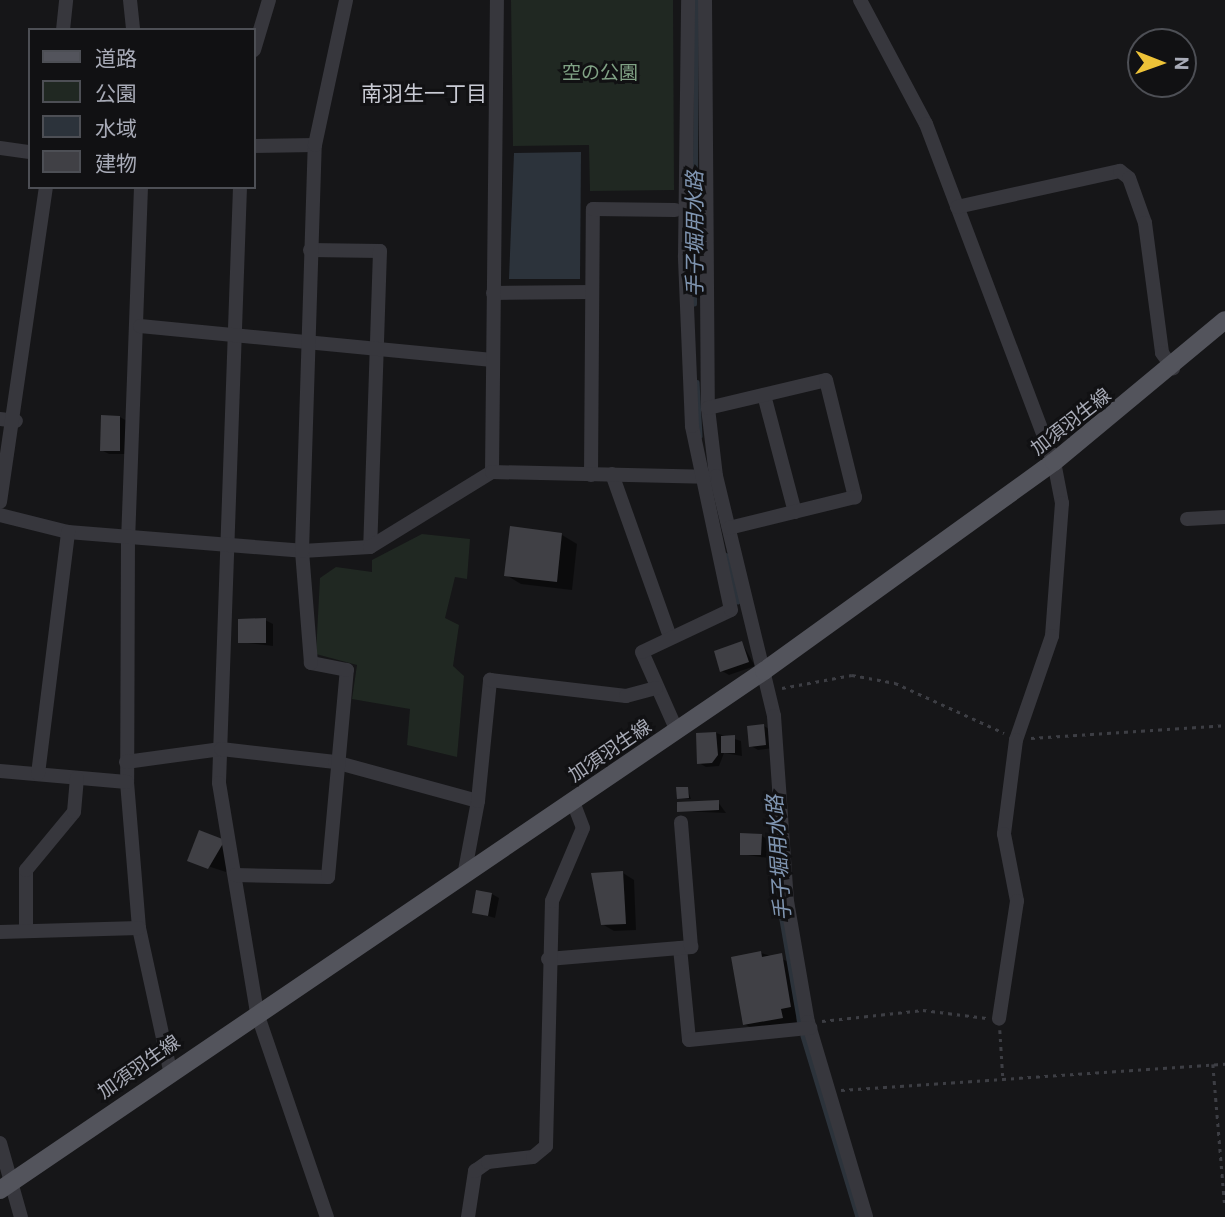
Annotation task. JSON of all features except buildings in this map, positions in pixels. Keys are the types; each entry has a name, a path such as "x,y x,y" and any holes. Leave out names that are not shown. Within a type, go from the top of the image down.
{"main road":[{"name":"加須羽生線","path":"4,1187 170,1070 464,876 764,671 1054,463 1173,368 1225,320"}],"street":[{"path":"63,28 66,0"},
{"path":"130,0 132,28"},
{"path":"256,43 269,0"},
{"path":"235,875 328,877 335,762 347,670 311,663 302,551 306,344 315,145 346,0"},
{"path":"492,472 497,0"},
{"path":"677,731 642,652 731,610 698,477 686,326 688,0"},
{"path":"705,0 708,408 716,476 769,691 780,758 787,901 809,1025 866,1217"},
{"path":"860,0 926,124 1054,463 1062,503 1052,636 1017,737 1004,834 1017,901 999,1019"},
{"path":"256,146 315,145"},
{"path":"0,148 28,152"},
{"path":"957,208 1120,171 1129,178 1145,223 1162,353 1173,368"},
{"path":"0,502 16,421 46,189"},
{"path":"141,189 140,326 128,536 126,762 139,928 170,1070"},
{"path":"240,189 230,336 219,783 257,1013 327,1217"},
{"path":"591,475 593,209 675,210"},
{"path":"310,250 380,251 370,547"},
{"path":"493,293 592,292"},
{"path":"140,326 378,352 492,360"},
{"path":"708,408 826,380 855,497 729,528"},
{"path":"764,395 795,512"},
{"path":"0,419 16,421"},
{"path":"0,515 68,532 128,536 225,549 302,551 370,547 492,472 716,476"},
{"path":"612,474 670,637"},
{"path":"1187,519 1225,517"},
{"path":"38,774 68,532"},
{"path":"464,876 478,801 490,680 626,696 656,688"},
{"path":"126,762 220,749 335,762 478,801"},
{"path":"0,771 127,782"},
{"path":"26,931 26,870 74,812 77,778"},
{"path":"468,1217 475,1171 488,1162 533,1157 546,1146 553,1050 548,960 552,901 583,828 573,802"},
{"path":"548,960 691,947 681,822"},
{"path":"0,932 139,928"},
{"path":"680,948 690,1040 809,1025"},
{"path":"0,1143 4,1187 21,1217"}],"path":[{"path":"769,691 852,675 873,679 1017,737 1100,738 1225,726"},
{"path":"809,1025 923,1010 999,1019 1003,1079"},
{"path":"1213,1064 1225,1206"},
{"path":"827,1093 1225,1064"}],"green space":[{"name":"空の公園","path":"511,0 673,0 674,190 590,191 589,145 513,146"},
{"path":"422,534 470,539 467,579 455,577 445,618 459,625 453,666 464,676 457,757 407,745 410,709 352,699 357,665 316,654 320,578 336,567 372,572 372,560"}],"water":[{"path":"581,152 580,279 509,279 514,153"}],"waterway":[{"name":"手子堀用水路","path":"694,304 696,0"},
{"name":"手子堀用水路","path":"697,382 700,436"},
{"name":"手子堀用水路","path":"726,555 738,601"},
{"name":"手子堀用水路","path":"774,820 780,908 800,1024"},
{"name":"手子堀用水路","path":"803,1036 858,1217"}],"district":[{"name":"南羽生一丁目","path":"424,94"}]}
